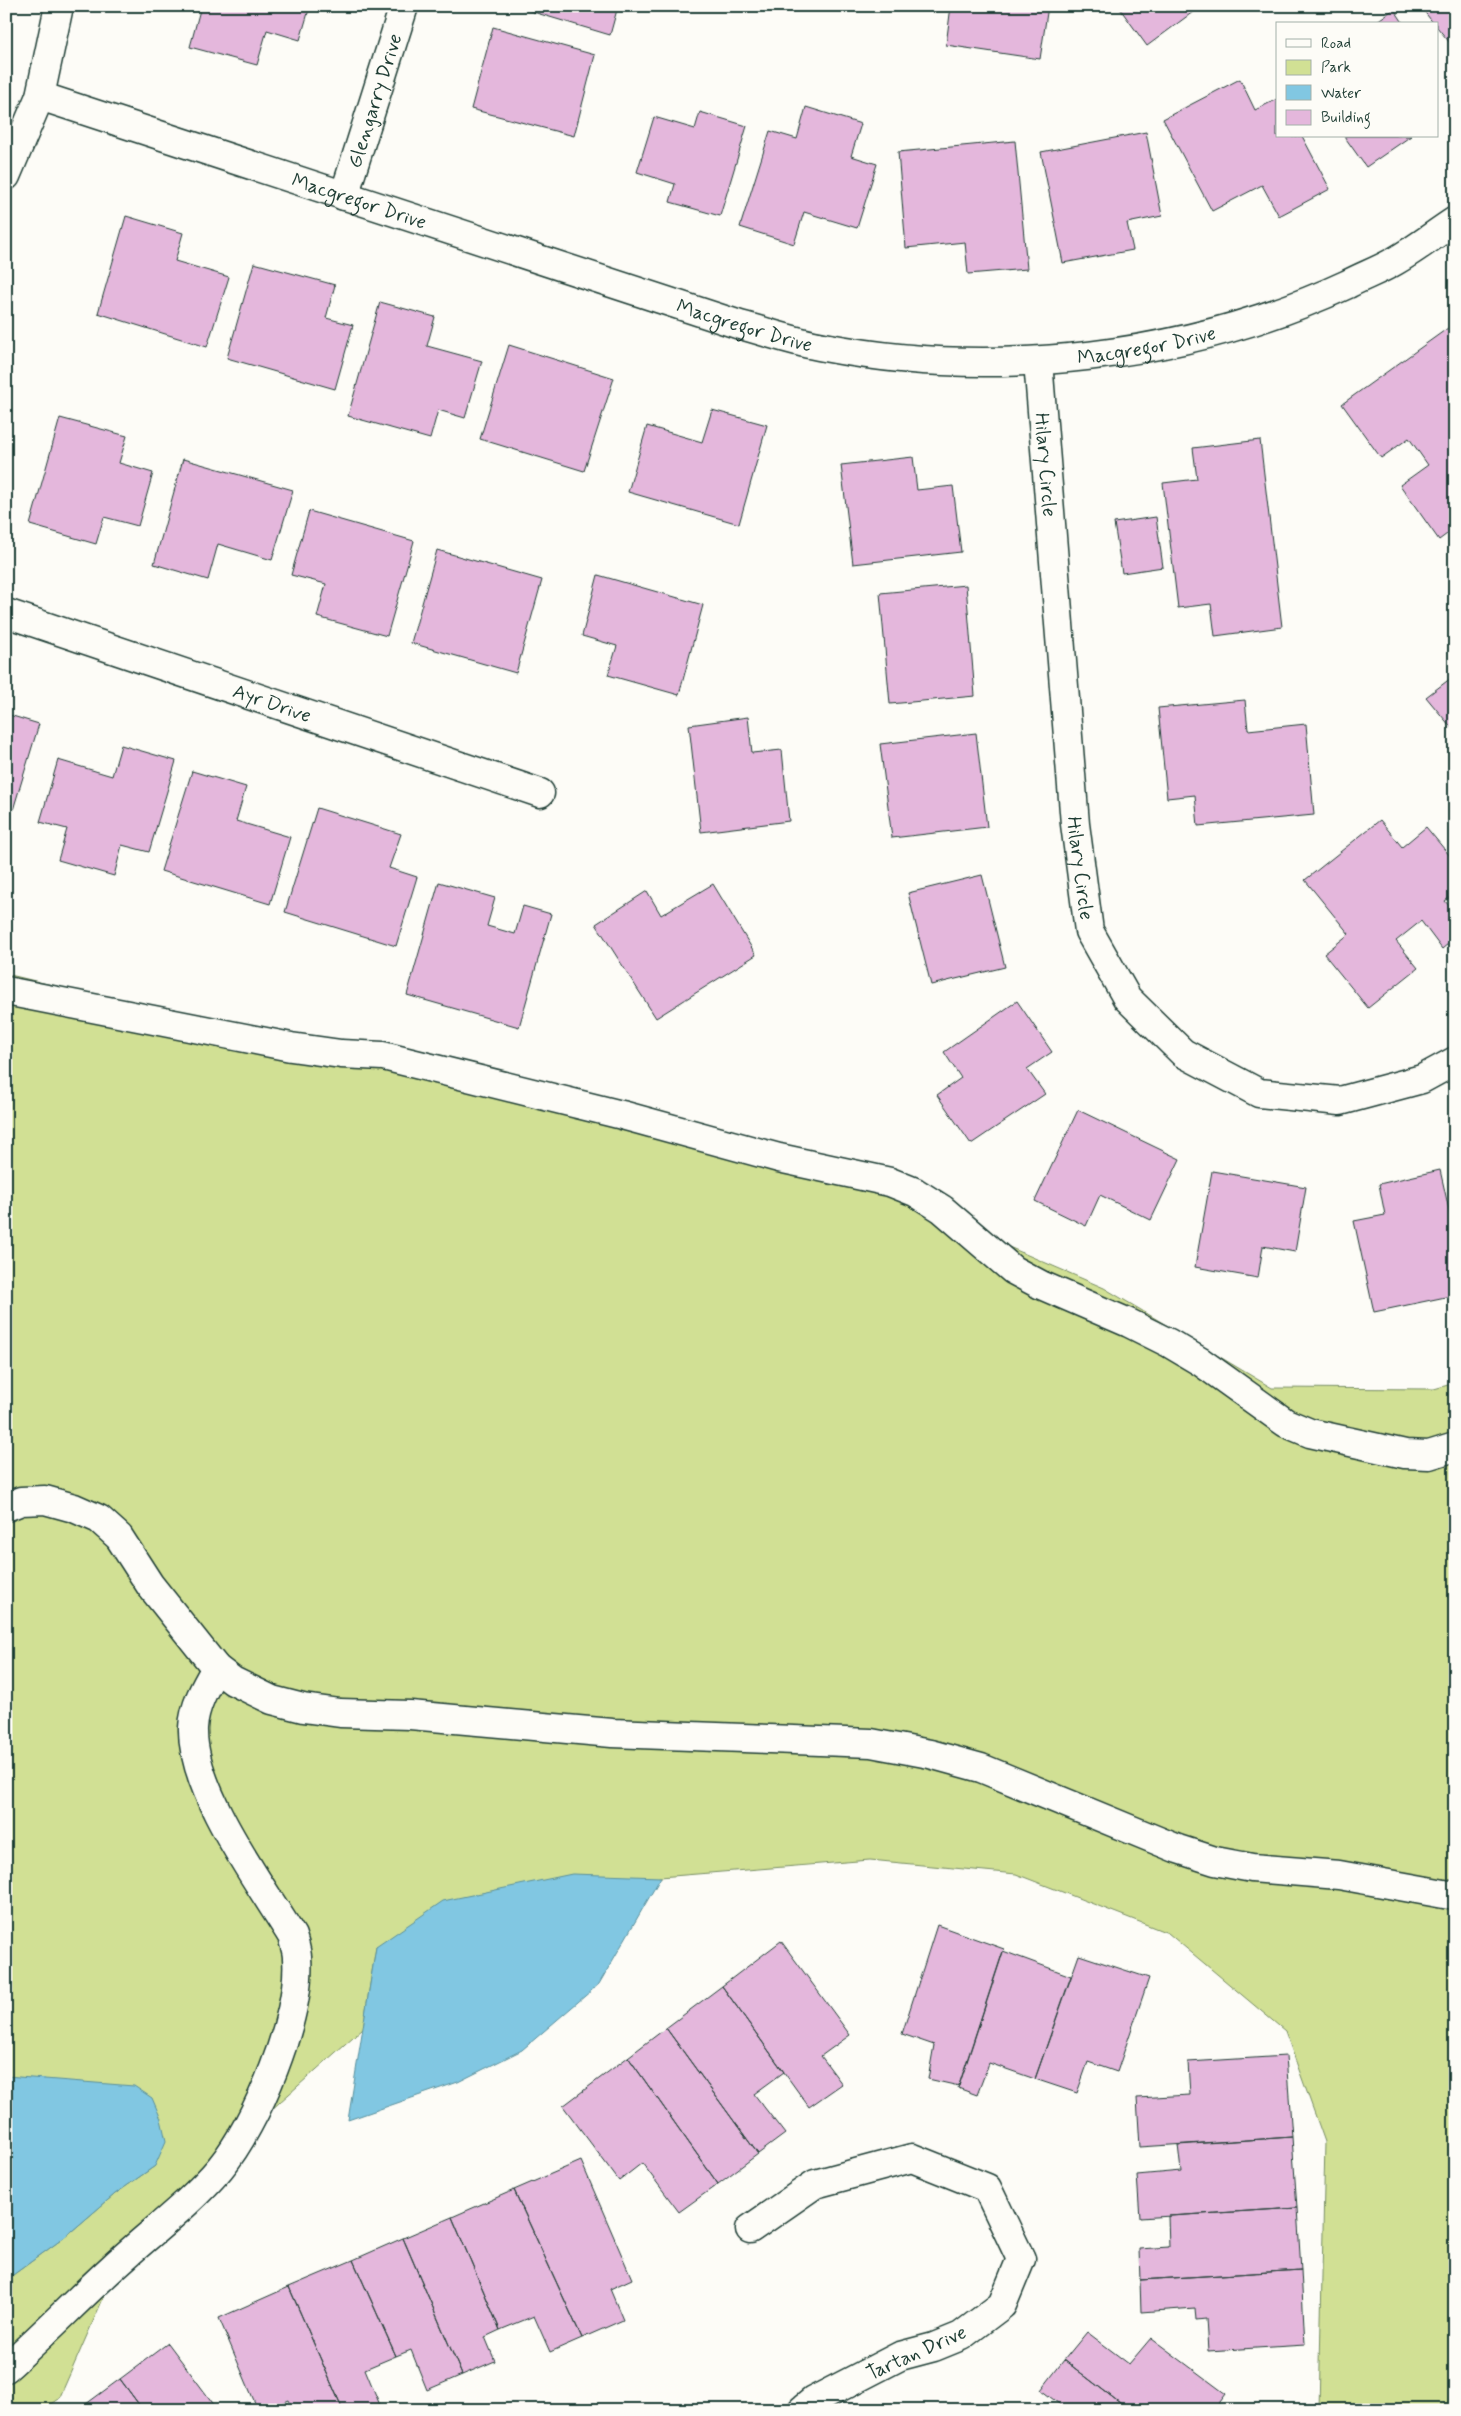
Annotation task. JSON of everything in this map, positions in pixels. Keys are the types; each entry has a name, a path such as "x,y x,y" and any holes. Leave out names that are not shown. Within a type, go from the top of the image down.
{"street":[{"path":"6,176 40,96 59,6"},
{"name":"Glengarry Drive","path":"344,196 404,6"},
{"name":"Macgregor Drive","path":"40,96 740,325 823,347 900,357 960,361 1038,361 1162,345 1256,320 1314,299 1395,262 1455,221"},
{"name":"Hilary Circle","path":"1038,361 1075,824 1087,922 1089,931 1127,998 1183,1053 1259,1094 1340,1101 1422,1079 1455,1061"},
{"name":"Ayr Drive","path":"6,613 540,792"},
{"path":"6,991 291,1047 392,1058 622,1115 779,1158 890,1182 915,1192 942,1209 1013,1270 1041,1285 1169,1342 1201,1362 1286,1423 1310,1433 1406,1454 1429,1455 1455,1447"},
{"path":"6,1507 21,1501 45,1500 74,1508 99,1519 119,1537 150,1585 216,1668 233,1681 272,1700 303,1708 340,1713 410,1715 612,1733 871,1743 930,1754 981,1768 1178,1850 1215,1862 1252,1868 1339,1875 1455,1896"},
{"path":"6,2368 131,2249 195,2194 220,2168 248,2127 265,2091 284,2040 296,1990 297,1958 292,1936 217,1811 196,1752 193,1728 196,1706 216,1668"},
{"name":"Tartan Drive","path":"750,2229 815,2184 912,2158 987,2188 1020,2259 1002,2305 961,2336 934,2347 900,2356 813,2401 802,2410"}],"green space":[{"path":"6,974 842,1175 1104,1288 1272,1388 1434,1389 1455,1383 1455,2410 1319,2410 1325,2142 1285,2031 1168,1933 1016,1874 870,1860 660,1877 376,1947 363,2028 131,2235 59,2399 43,2410 6,2410 6,2280 65,2237 115,2194 155,2166 37,2080 6,2076"}],"water":[{"path":"572,1874 661,1877 599,1984 522,2050 458,2082 348,2120 376,1947 443,1901"},
{"path":"6,2076 134,2086 152,2098 161,2119 166,2141 155,2166 115,2194 65,2237 6,2280"}],"building":[{"path":"201,6 310,6 300,40 267,30 257,65 190,47"},
{"path":"513,6 618,6 610,35"},
{"path":"951,6 1048,6 1040,59 946,45"},
{"path":"1118,6 1201,6 1147,46"},
{"path":"1420,6 1455,6 1455,49 1438,28 1438,22 1432,22"},
{"path":"1394,9 1403,22 1376,22"},
{"path":"493,27 595,55 574,136 471,109"},
{"path":"1240,79 1255,110 1276,100 1276,138 1303,138 1330,189 1279,216 1262,185 1212,211 1163,119"},
{"path":"806,107 861,124 851,156 877,164 857,228 804,212 794,244 740,227 770,131 797,139"},
{"path":"700,112 747,126 720,216 670,202 675,184 637,172 654,117 695,129"},
{"path":"1146,132 1162,216 1127,223 1133,250 1063,263 1041,152"},
{"path":"1345,138 1408,138 1366,167"},
{"path":"1015,141 1027,269 968,274 965,242 906,248 898,152"},
{"path":"126,216 183,233 175,261 229,277 207,347 98,313"},
{"path":"254,263 335,285 326,318 353,325 335,389 227,358"},
{"path":"380,302 435,317 427,346 482,361 465,418 438,410 430,439 348,416"},
{"path":"1455,323 1455,528 1439,540 1400,485 1428,465 1409,438 1381,458 1342,404"},
{"path":"509,345 614,378 584,471 480,439"},
{"path":"712,410 767,425 739,524 628,492 647,426 702,442"},
{"path":"60,418 127,436 119,463 153,473 138,526 104,517 96,544 30,525"},
{"path":"1260,440 1282,627 1215,636 1211,604 1178,608 1163,483 1197,479 1193,448"},
{"path":"913,457 917,490 953,486 961,552 853,564 841,465"},
{"path":"183,459 293,490 272,560 218,544 208,580 154,564"},
{"path":"309,511 414,541 387,636 317,617 326,584 291,575"},
{"path":"1156,517 1163,567 1122,573 1114,523"},
{"path":"437,550 542,580 516,673 411,643"},
{"path":"598,575 703,605 679,695 608,675 617,646 582,636"},
{"path":"966,585 975,696 890,704 880,593"},
{"path":"1455,675 1455,732 1426,697"},
{"path":"1245,700 1248,730 1306,724 1314,815 1198,826 1195,795 1167,798 1158,708"},
{"path":"6,714 39,724 10,820 6,819"},
{"path":"748,717 752,753 782,750 789,821 701,832 689,725"},
{"path":"976,733 987,827 892,838 880,744"},
{"path":"121,745 176,761 149,852 122,845 114,876 58,860 67,829 40,822 58,760 112,776"},
{"path":"192,771 246,787 236,821 290,837 270,904 161,871"},
{"path":"317,808 401,834 389,868 417,877 396,946 285,912"},
{"path":"1380,820 1402,847 1426,827 1455,862 1455,893 1445,901 1455,913 1455,938 1442,949 1421,921 1396,941 1418,968 1368,1008 1324,954 1349,934 1305,880"},
{"path":"982,875 1005,967 931,985 908,893"},
{"path":"439,882 495,898 487,926 515,934 523,906 551,914 519,1027 407,995"},
{"path":"713,884 756,955 656,1018 596,924 647,891 661,915"},
{"path":"1017,1001 1052,1052 1027,1069 1045,1094 971,1144 937,1095 961,1078 944,1052"},
{"path":"1078,1110 1180,1159 1151,1220 1100,1195 1086,1226 1035,1201"},
{"path":"1440,1170 1455,1236 1455,1295 1374,1312 1354,1221 1385,1215 1379,1184"},
{"path":"1212,1171 1306,1187 1295,1252 1263,1246 1258,1278 1195,1267"},
{"path":"937,1925 1004,1949 959,2086 928,2079 934,2045 902,2034"},
{"path":"781,1941 850,2035 821,2056 842,2084 809,2107 722,1986"},
{"path":"1003,1951 1071,1976 1035,2079 989,2063 977,2095 958,2088"},
{"path":"1079,1955 1149,1978 1117,2072 1088,2062 1077,2093 1035,2079"},
{"path":"722,1986 784,2072 754,2094 785,2134 758,2154 666,2028"},
{"path":"666,2028 758,2154 718,2184 628,2057"},
{"path":"1286,2056 1292,2137 1140,2147 1137,2098 1190,2095 1188,2062"},
{"path":"628,2057 718,2184 679,2212 642,2163 619,2181 563,2106"},
{"path":"1292,2137 1297,2208 1140,2218 1137,2175 1181,2171 1178,2145"},
{"path":"581,2161 632,2279 610,2289 623,2320 582,2338 514,2190"},
{"path":"514,2190 582,2338 550,2352 534,2316 500,2330 452,2217"},
{"path":"1297,2208 1301,2270 1140,2280 1139,2249 1169,2247 1168,2216"},
{"path":"452,2217 500,2330 485,2337 495,2361 462,2375 403,2238"},
{"path":"403,2238 462,2375 427,2390 411,2350 396,2356 353,2260"},
{"path":"353,2260 396,2356 365,2369 382,2410 343,2410 289,2287"},
{"path":"1301,2270 1305,2345 1208,2351 1206,2319 1196,2320 1195,2308 1141,2312 1140,2280"},
{"path":"289,2287 343,2410 294,2410 289,2400 266,2410 258,2410 219,2318"},
{"path":"1087,2332 1129,2364 1151,2338 1226,2394 1214,2410 1129,2410 1064,2360"},
{"path":"168,2343 218,2410 143,2410 120,2379"},
{"path":"1064,2360 1129,2410 1067,2410 1041,2390"},
{"path":"120,2379 143,2410 78,2410"}]}
